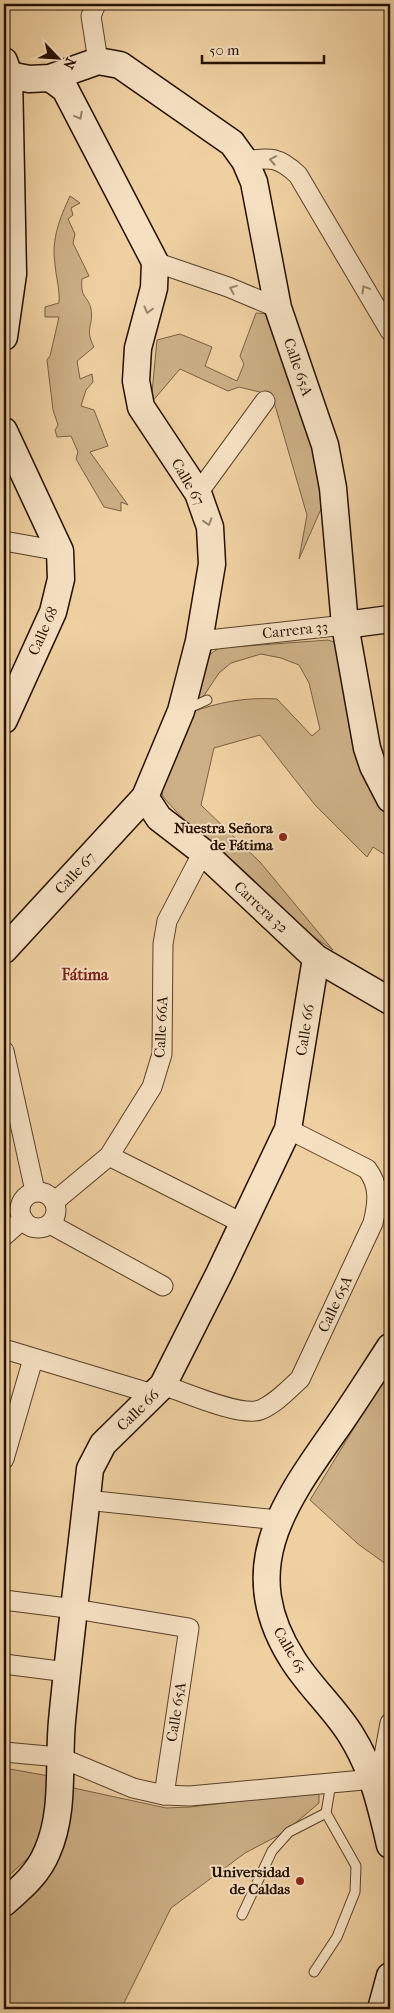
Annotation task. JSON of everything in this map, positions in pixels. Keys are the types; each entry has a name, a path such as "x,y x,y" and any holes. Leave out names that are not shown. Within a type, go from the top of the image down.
{"street":[{"path":"4,337 13,274 7,68 29,79 50,78 98,61 91,16 96,4"},
{"name":"Calle 65A","path":"98,61 120,65 232,143 245,161 254,182 278,308 325,445 333,488 345,625 367,748 373,766 390,799"},
{"name":"Calle 67","path":"4,950 145,797 181,711 199,641 212,564 210,527 198,493 141,407 136,381 138,348 154,288 155,262 65,90 50,78"},
{"path":"245,161 266,158 284,162 298,175 390,331"},
{"path":"155,262 228,287 278,308"},
{"path":"198,493 265,401"},
{"name":"Calle 68","path":"4,430 60,551 61,579 53,612 4,720"},
{"path":"4,541 60,551"},
{"name":"Carrera 33","path":"199,641 390,620"},
{"name":"Carrera 32","path":"145,797 159,818 203,852 316,958 390,1001"},
{"name":"Calle 66A","path":"55,1201 110,1156 152,1087 162,1054 162,944 167,921 203,852"},
{"name":"Calle 66","path":"4,1903 30,1880 47,1852 59,1815 59,1757 90,1469 103,1444 158,1390 244,1224 288,1130 316,958"},
{"path":"4,1051 35,1191"},
{"name":"Calle 65A","path":"4,1349 32,1359 234,1410 259,1410 281,1396 300,1379 373,1223 378,1202 375,1180 366,1169 288,1130"},
{"path":"110,1156 244,1224"},
{"path":"35,1191 47,1193 55,1201 56,1214 50,1224 38,1228 27,1224 20,1214 22,1202 29,1193 35,1191"},
{"path":"4,1236 23,1220"},
{"path":"50,1224 163,1286"},
{"name":"Calle 65","path":"390,1347 295,1489 278,1520 268,1553 267,1581 274,1624 293,1660 350,1734 382,1766 390,1845"},
{"path":"4,1459 32,1359"},
{"path":"86,1500 278,1520"},
{"path":"4,1600 74,1609"},
{"name":"Calle 65A","path":"74,1609 189,1628 164,1796"},
{"path":"4,1664 67,1672"},
{"path":"4,1752 59,1757 133,1788 164,1796 190,1796 331,1783 382,1766 390,1723"},
{"path":"381,2009 390,1976"}],"lane":[{"path":"181,711 207,700"},
{"path":"314,1972 337,1937 355,1892 356,1866 326,1813 331,1783"},
{"path":"242,1915 272,1851 289,1832 326,1813"}],"shaded area":[{"path":"70,196 80,203 71,208 73,215 68,219 75,234 73,243 89,276 82,279 82,290 91,309 92,315 89,331 94,347 77,361 80,379 92,374 93,382 86,390 81,406 94,410 108,446 90,452 128,505 121,502 121,511 104,507 76,459 78,452 71,436 57,437 55,430 58,425 53,410 47,360 50,356 59,317 45,317 45,307 59,303 54,246 60,221"},
{"path":"256,313 271,314 311,434 325,500 299,559 307,515 272,395 239,387 228,391 180,369 151,403 157,340 180,334 212,347 205,366 237,381 244,364 240,356"},
{"path":"328,640 337,643 390,811 390,858 373,847 367,857 315,805 260,735 214,748 201,805 260,862 333,950 308,933 272,902 186,822 163,797 160,780 189,713 200,709 243,700 277,699 312,736 320,729 309,683 299,665 281,658 261,654 231,663 219,673 203,697 186,705 209,655 219,648"},
{"path":"390,1369 390,1567 358,1544 310,1500"},
{"path":"4,1768 49,1776 42,1845 4,1880"},
{"path":"69,1787 166,1808 190,1807 319,1792 319,1803 285,1832 245,1853 171,1908 121,2009 4,2009 4,1920 44,1884 58,1855"}],"place":[{"name":"Nuestra Señora de Fátima","path":"283,837"},
{"name":"Universidad de Caldas","path":"300,1881"}],"district":[{"name":"Fátima","path":"85,974"}]}
